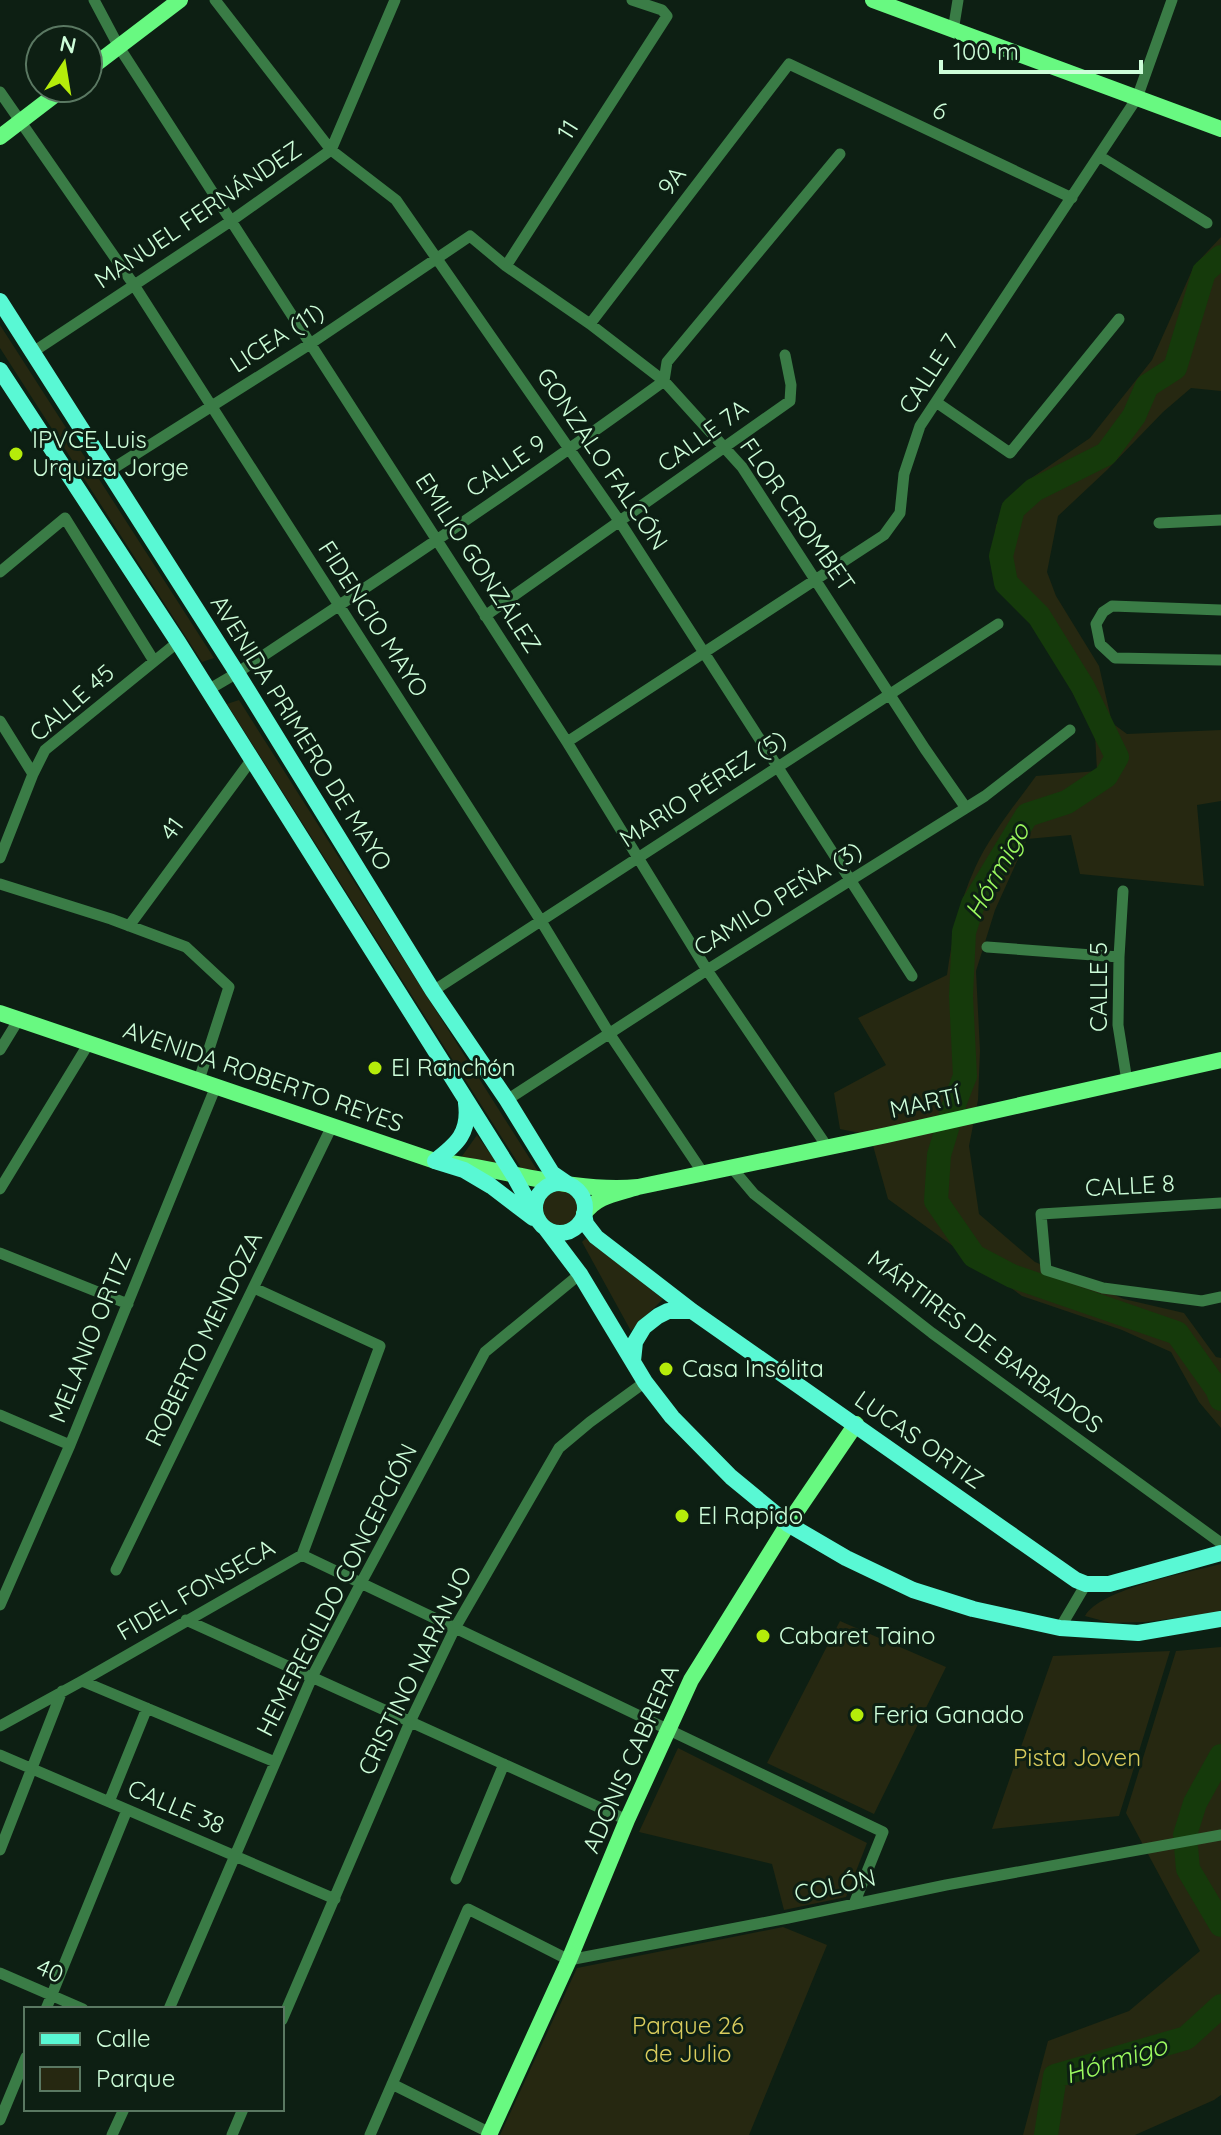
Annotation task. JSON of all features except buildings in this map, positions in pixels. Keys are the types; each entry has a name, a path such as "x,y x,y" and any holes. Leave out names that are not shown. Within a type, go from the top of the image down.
{"main road":[{"name":"AVENIDA PRIMERO DE MAYO","path":"0,301 237,673 433,991 552,1173 568,1184"},
{"path":"0,370 178,642 543,1226 580,1274 645,1382 672,1417 731,1477 788,1524 846,1558 913,1590 973,1609 1060,1628 1138,1633 1221,1619"},
{"path":"435,1161 461,1138 468,1116 466,1101"},
{"path":"435,1161 464,1170 491,1186 543,1226 560,1233 580,1222 584,1214 582,1196 576,1189 568,1184 552,1184 539,1193 535,1208 543,1226"},
{"name":"LUCAS ORTIZ","path":"584,1214 586,1224 596,1237 692,1311 1063,1571 1086,1584"},
{"path":"633,1361 635,1342 644,1327 668,1311 692,1311"},
{"path":"1086,1584 1109,1584 1221,1553"}],"street":[{"name":"EMILIO GONZÁLEZ","path":"94,0 119,47 567,742 707,970 828,1148"},
{"path":"104,58 180,0"},
{"name":"GONZALO FALCÓN","path":"215,0 331,150 396,200 620,522 912,976"},
{"name":"MANUEL FERNÁNDEZ","path":"33,352 231,221 331,150 395,0"},
{"name":"11","path":"506,266 667,16 662,10 632,0"},
{"path":"873,0 1221,129"},
{"path":"953,31 958,0"},
{"name":"CALLE 7","path":"567,742 884,535 900,513 904,474 920,426 1137,98 1172,0"},
{"name":"6","path":"789,64 1072,198"},
{"name":"9A","path":"590,324 789,64"},
{"name":"FIDENCIO MAYO","path":"0,92 134,285 541,921 609,1033 703,1173"},
{"path":"0,137 43,104"},
{"name":"CALLE 9","path":"208,690 437,540 664,381 667,362 840,154"},
{"path":"1099,156 1207,223"},
{"name":"FLOR CROMBET","path":"466,238 470,236 506,266 590,324 664,381 742,467 966,808"},
{"name":"LICEA (11)","path":"109,471 310,344 466,238"},
{"path":"936,402 1010,453 1119,319"},
{"name":"CALLE 7A","path":"485,616 790,401 791,385 785,355"},
{"path":"0,572 65,518 154,661"},
{"path":"1159,523 1221,520"},
{"path":"1221,610 1112,606 1103,612 1096,624 1100,644 1115,658 1221,660"},
{"name":"MARIO PÉREZ (5)","path":"433,991 998,624"},
{"name":"CALLE 45","path":"0,858 45,750 178,642"},
{"path":"0,721 33,774"},
{"name":"CAMILO PEÑA (3)","path":"507,1100 985,796 1070,730"},
{"name":"41","path":"129,926 252,759"},
{"path":"0,884 186,947 229,987 199,1080"},
{"name":"CALLE 5","path":"1123,891 1118,1025 1127,1081"},
{"path":"987,947 1119,957"},
{"name":"AVENIDA ROBERTO REYES","path":"0,1013 435,1161 568,1184"},
{"path":"0,1050 19,1019"},
{"path":"0,1189 89,1043"},
{"name":"MARTÍ","path":"584,1214 600,1198 638,1187 1221,1060"},
{"name":"MELANIO ORTIZ","path":"0,1605 70,1445 216,1086"},
{"name":"ROBERTO MENDOZA","path":"116,1570 332,1126"},
{"name":"MÁRTIRES DE BARBADOS","path":"732,1168 754,1194 932,1333 1221,1543"},
{"name":"MARTÍ","path":"568,1184 608,1189 638,1187"},
{"name":"CALLE 8","path":"1221,1203 1041,1214 1046,1270 1103,1288 1202,1301 1221,1297"},
{"path":"0,1253 128,1304"},
{"name":"HEMEREGILDO CONCEPCIÓN","path":"170,2007 312,1677 485,1352 580,1274"},
{"name":"FIDEL FONSECA","path":"0,1726 302,1555 380,1346 254,1288"},
{"name":"CRISTINO NARANJO","path":"284,2015 410,1722 455,1628 559,1448 645,1382"},
{"path":"0,1415 70,1445"},
{"name":"ADONIS CABRERA","path":"489,2134 691,1680 788,1524 856,1424"},
{"path":"302,1555 883,1832 854,1904"},
{"path":"1060,1628 1086,1584"},
{"path":"186,1620 627,1820"},
{"path":"82,1681 275,1762"},
{"path":"0,1850 62,1691"},
{"path":"109,1802 147,1708"},
{"name":"CALLE 38","path":"0,1755 335,1899"},
{"path":"456,1879 504,1764"},
{"path":"47,2007 127,1810"},
{"name":"COLÓN","path":"569,1960 946,1885 1217,1836"},
{"path":"370,2135 468,1909 569,1960"},
{"name":"40","path":"0,1973 78,2007"},
{"path":"0,2120 24,2062"},
{"path":"392,2084 489,2134"},
{"path":"112,2135 123,2111"},
{"path":"232,2135 242,2111"}],"green space":[{"path":"1221,237 1221,391 1191,388 1058,516 1047,572 1056,596 1099,666 1112,723 1127,734 1221,730 1221,801 1197,805 1204,886 1080,874 1071,835 1027,839 995,910 976,971 980,1051 978,1100 969,1146 979,1214 1035,1262 1124,1299 1184,1313 1216,1357 1221,1358 1221,1428 1199,1402 1171,1352 1122,1330 1022,1296 888,1199 870,1135 840,1129 834,1093 886,1065 858,1018 947,975 957,921 975,868 995,832 1036,776 1097,771 1095,733 1040,634 1002,586 992,568 996,525 1027,481 1090,438 1152,360 1194,266"},
{"path":"0,325 214,658 202,662 0,348"},
{"path":"239,700 539,1173 523,1171 227,704"},
{"path":"477,1135 499,1166 460,1159"},
{"path":"552,1188 566,1189 578,1200 578,1215 567,1227 547,1227 537,1205 539,1199"},
{"path":"586,1238 663,1299 631,1331 582,1242"},
{"path":"1221,1564 1221,1612 1146,1622 1111,1623 1085,1616 1094,1606 1126,1590"},
{"name":"Feria Ganado","path":"840,1621 946,1667 874,1814 767,1763"},
{"path":"1221,1647 1221,2095 1135,2135 1023,2135 1048,2041 1129,2011 1200,1951 1126,1813 1176,1651"},
{"name":"Pista Joven","path":"1170,1651 1119,1816 992,1829 1053,1656"},
{"path":"678,1748 867,1843 846,1897 784,1910 772,1864 639,1832"},
{"name":"Parque 26 de Julio","path":"783,1927 827,1945 749,2135 500,2135 577,1968"}],"waterway":[{"name":"Hórmigo","path":"1221,257 1204,272 1175,368 1147,386 1134,416 1106,454 1034,490 1013,509 1001,556 1006,583 1039,616 1083,687 1117,757 1106,776 1067,802 1027,815 973,904 964,932 961,996 965,1076 939,1155 936,1201 974,1256 1012,1276 1177,1333 1221,1399"},
{"name":"Hórmigo","path":"1221,1756 1195,1803 1185,1835 1188,1869 1221,1925"},
{"name":"Hórmigo","path":"1046,2135 1055,2076 1186,2038 1221,2006"}],"place":[{"name":"IPVCE Luis Urquiza Jorge","path":"16,454"},
{"name":"El Ranchón","path":"375,1068"},
{"name":"Casa Insólita","path":"666,1369"},
{"name":"El Rapido","path":"682,1516"},
{"name":"Cabaret Taino","path":"763,1636"},
{"name":"Feria Ganado","path":"857,1715"}]}
